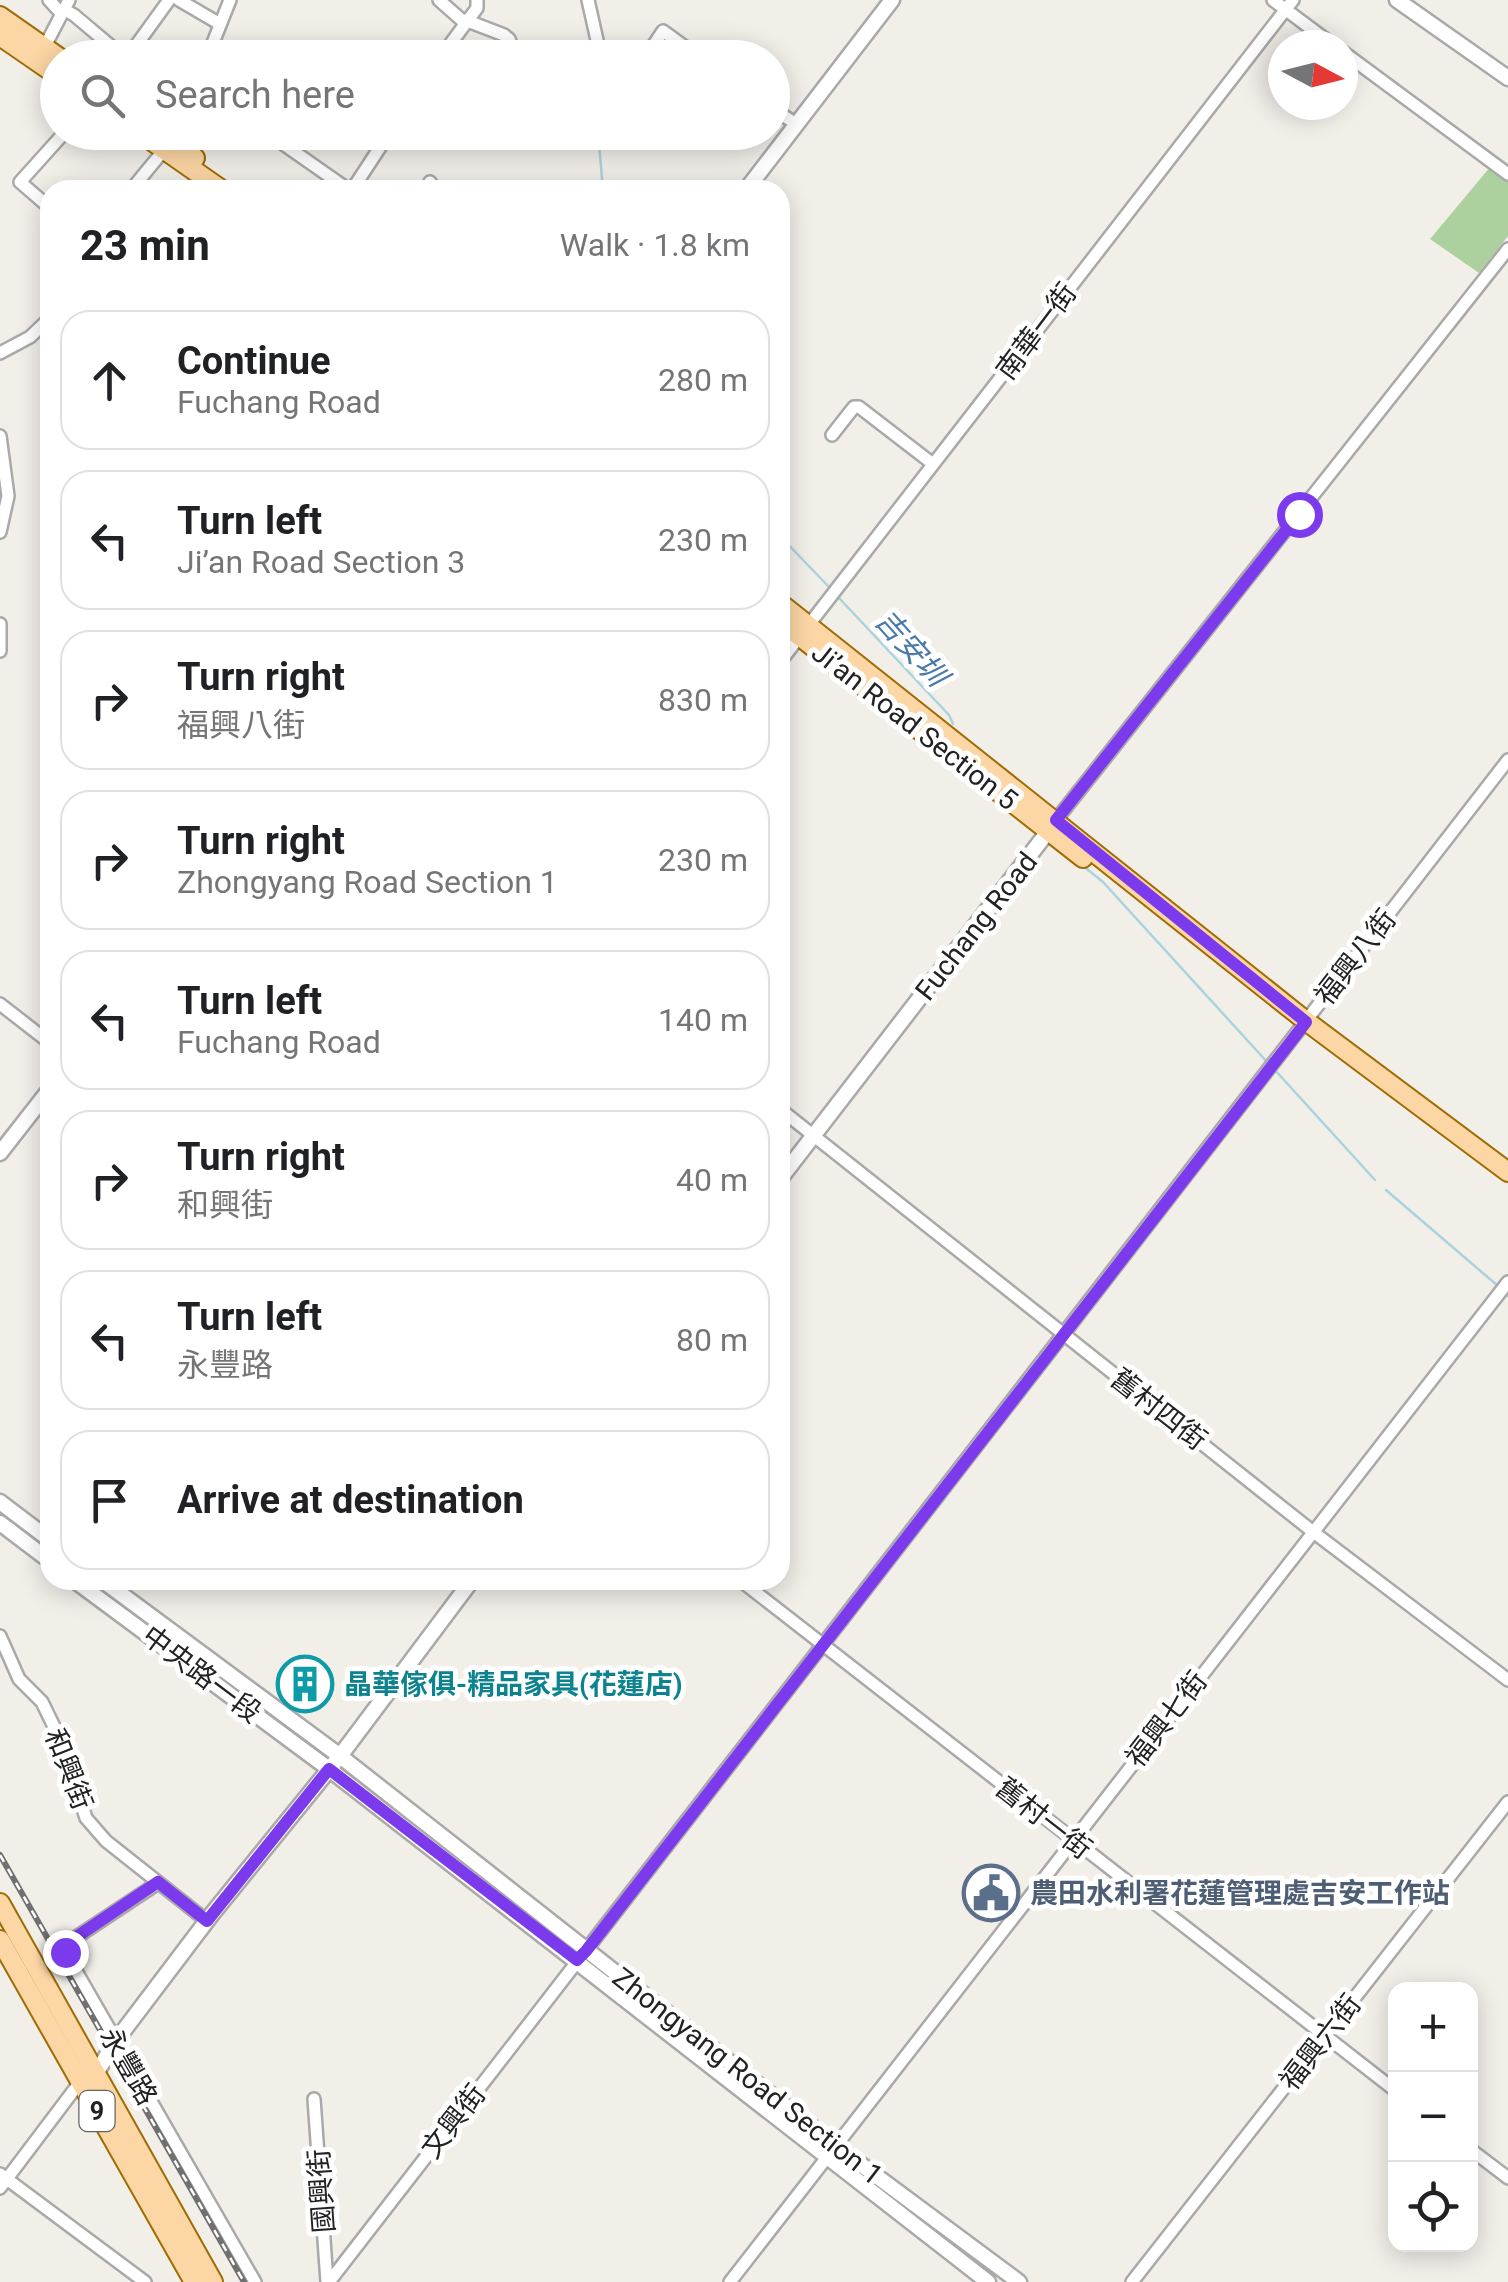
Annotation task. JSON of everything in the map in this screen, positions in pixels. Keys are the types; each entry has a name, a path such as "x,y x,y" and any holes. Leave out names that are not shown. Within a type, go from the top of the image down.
{"main road":[{"path":"0,16 40,43"},
{"path":"0,36 40,64"},
{"path":"180,150 211,180"},
{"path":"184,150 226,180"},
{"name":"Ji’an Road Section 5","path":"790,614 804,630 1303,1025"},
{"name":"Ji’an Road Section 5","path":"790,625 804,630"},
{"path":"1303,1025 1508,1172"},
{"path":"1303,1025 1508,1185"},
{"name":"9","path":"0,1903 212,2282"},
{"name":"9","path":"0,1940 194,2282"}],"street":[{"path":"48,0 60,13"},
{"path":"47,40 69,0"},
{"path":"139,40 169,0"},
{"path":"179,0 220,24"},
{"path":"214,40 230,0"},
{"path":"439,0 465,21 509,40"},
{"path":"452,40 476,8 477,0"},
{"path":"588,0 597,40"},
{"path":"790,132 892,0"},
{"path":"1273,0 1289,5 1317,30"},
{"path":"1397,0 1508,78"},
{"name":"南華一街","path":"790,649 1289,5"},
{"path":"60,13 64,10 74,15 104,40"},
{"path":"657,40 663,31 675,40"},
{"path":"1358,63 1508,174"},
{"path":"790,120 796,124"},
{"path":"40,199 20,182 49,150"},
{"path":"138,180 160,150"},
{"path":"292,150 336,180"},
{"path":"358,180 378,150"},
{"path":"754,180 776,150"},
{"name":"Fuchang Road","path":"790,1166 1508,250"},
{"path":"0,353 40,327"},
{"path":"832,434 859,407 933,464"},
{"path":"0,436 8,496 0,532"},
{"path":"0,624 0,651"},
{"name":"福興八街","path":"582,1956 1508,760"},
{"path":"0,1004 40,1035"},
{"path":"0,1154 40,1102"},
{"name":"舊村四街","path":"790,1117 1312,1531 1508,1680"},
{"name":"福興七街","path":"730,2282 1508,1282"},
{"path":"0,1502 40,1532"},
{"path":"0,1523 40,1554"},
{"name":"中央路一段","path":"87,1590 329,1769"},
{"name":"中央路一段","path":"116,1590 340,1756"},
{"path":"145,2282 2,2180 80,2082 97,2072 115,2042 207,1921 340,1756 464,1590"},
{"name":"舊村一街","path":"753,1590 1388,2086"},
{"name":"和興街","path":"0,1636 19,1679 42,1702 60,1739 86,1818 106,1841 207,1921"},
{"name":"Zhongyang Road Section 1","path":"340,1756 988,2282"},
{"name":"Zhongyang Road Section 1","path":"329,1769 582,1956"},
{"name":"福興六街","path":"1132,2282 1508,1802"},
{"name":"永豐路","path":"158,1882 66,1944 68,1960 255,2282"},
{"name":"文興街","path":"328,2282 582,1956"},
{"name":"國興街","path":"314,2099 328,2282"},
{"name":"Zhongyang Road Section 1","path":"831,2152 1019,2282"},
{"path":"1478,2155 1508,2178"}],"green space":[{"path":"1491,166 1508,179 1508,236 1479,273 1430,239"}],"waterway":[{"name":"吉安圳","path":"600,150 602,180"},
{"name":"吉安圳","path":"790,546 829,587"},
{"name":"吉安圳","path":"839,598 949,715 953,724"},
{"name":"吉安圳","path":"1082,865 1103,882 1268,1063"},
{"name":"吉安圳","path":"1274,1069 1375,1180"},
{"name":"吉安圳","path":"1386,1190 1498,1286"}],"railway":[{"path":"0,1855 244,2282"}],"place":[{"name":"晶華傢俱-精品家具(花蓮店)","path":"305,1684"},
{"name":"農田水利署花蓮管理處吉安工作站","path":"991,1893"}],"route":[{"path":"65,1952 66,1944 158,1882 207,1921 329,1769 577,1960 586,1951 1306,1022 1056,820 1299,514"}]}
